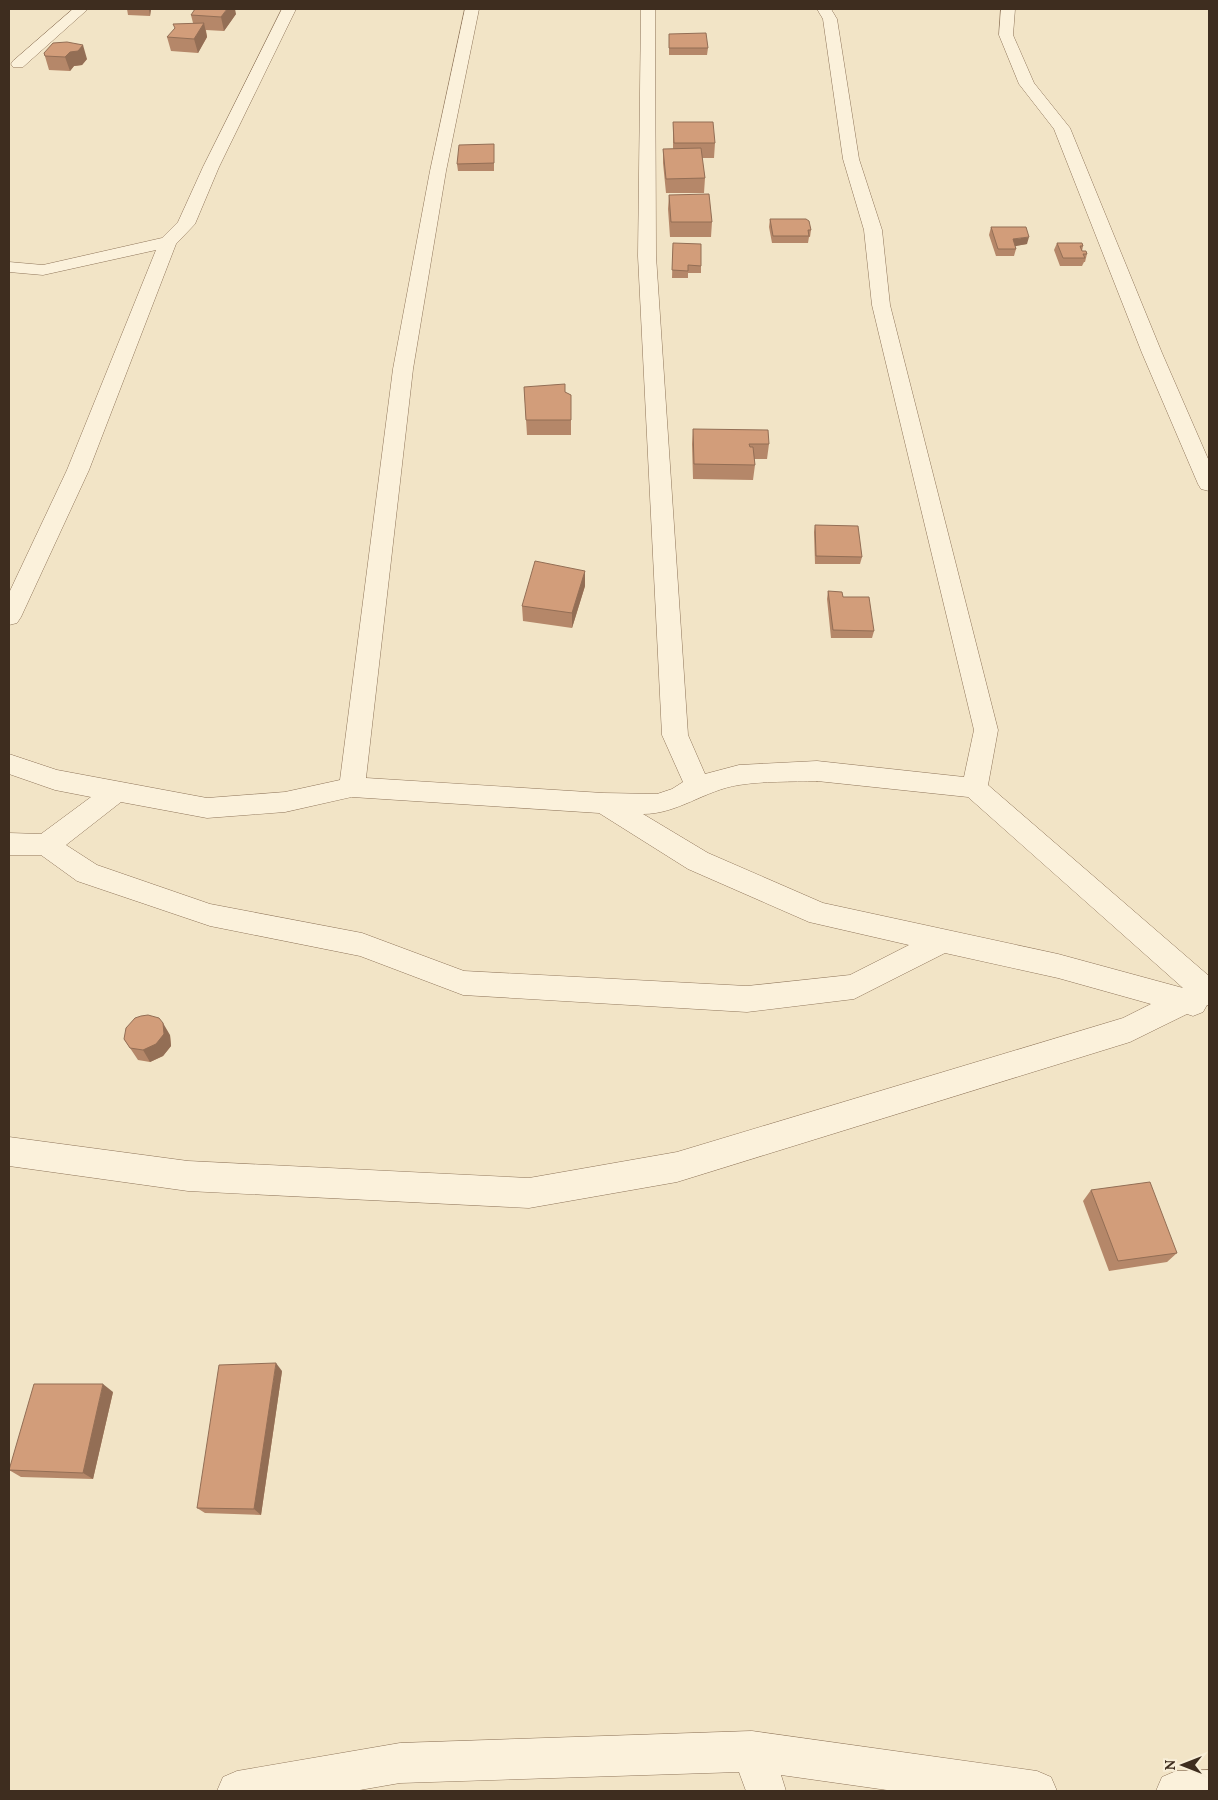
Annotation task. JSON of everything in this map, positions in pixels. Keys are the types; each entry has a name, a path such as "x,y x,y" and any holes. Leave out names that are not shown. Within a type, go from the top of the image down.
{"street":[{"path":"18,64 81,9"},
{"path":"9,618 18,574 78,470 168,242 186,224 211,167 289,9"},
{"path":"352,787 403,369 438,171 472,9"},
{"path":"648,9 647,256 675,735 698,786"},
{"path":"824,9 830,19 850,159 873,230 881,305 986,730 975,788"},
{"path":"1008,9 1006,35 1026,84 1062,128 1152,353 1209,484"},
{"path":"9,268 43,270 168,242"},
{"path":"9,764 56,780 207,808 284,802 352,787 657,804 681,796 698,786 739,775 817,771 975,788 1201,1000"},
{"path":"46,845 116,792"},
{"path":"603,802 698,861 819,914 1058,966 1201,1000"},
{"path":"9,844 46,845 87,873 210,915 362,945 463,983 747,1000 854,987 943,941"},
{"path":"9,1152 188,1176 529,1193 677,1167 1130,1028 1201,1000"},
{"path":"237,1791 400,1763 752,1751 1037,1791"},
{"path":"752,1751 766,1791"},
{"path":"1176,1791 1209,1790"}],"building":[{"path":"195,9 227,9 221,17 191,15"},
{"path":"204,23 194,39 167,37 175,28 173,24"},
{"path":"706,33 708,48 669,48 669,34"},
{"path":"67,42 83,45 78,51 70,52 65,57 45,56 44,53 53,43"},
{"path":"673,122 713,122 715,143 674,143"},
{"path":"494,144 494,163 457,164 459,145"},
{"path":"701,148 705,178 666,179 663,149"},
{"path":"709,194 712,222 671,222 669,195"},
{"path":"770,219 806,219 809,221 811,230 808,230 809,236 773,236"},
{"path":"991,227 1026,227 1029,237 1013,239 1016,249 998,249"},
{"path":"673,243 701,244 701,266 688,265 688,271 672,270"},
{"path":"1057,243 1082,243 1083,246 1080,246 1082,251 1086,251 1087,254 1083,254 1085,258 1063,258"},
{"path":"565,384 565,392 571,395 571,420 526,420 524,387"},
{"path":"693,429 768,430 769,444 749,444 750,447 753,447 755,465 694,464"},
{"path":"815,525 858,526 862,557 816,556"},
{"path":"535,561 585,571 572,613 522,606"},
{"path":"828,591 842,592 843,597 869,597 874,631 833,630"},
{"path":"148,1015 159,1018 163,1023 164,1034 156,1044 143,1050 130,1048 124,1039 126,1028 135,1018"},
{"path":"1150,1182 1177,1253 1118,1261 1091,1190"},
{"path":"276,1363 254,1509 197,1508 219,1365"},
{"path":"34,1384 103,1384 83,1473 9,1470"}]}
